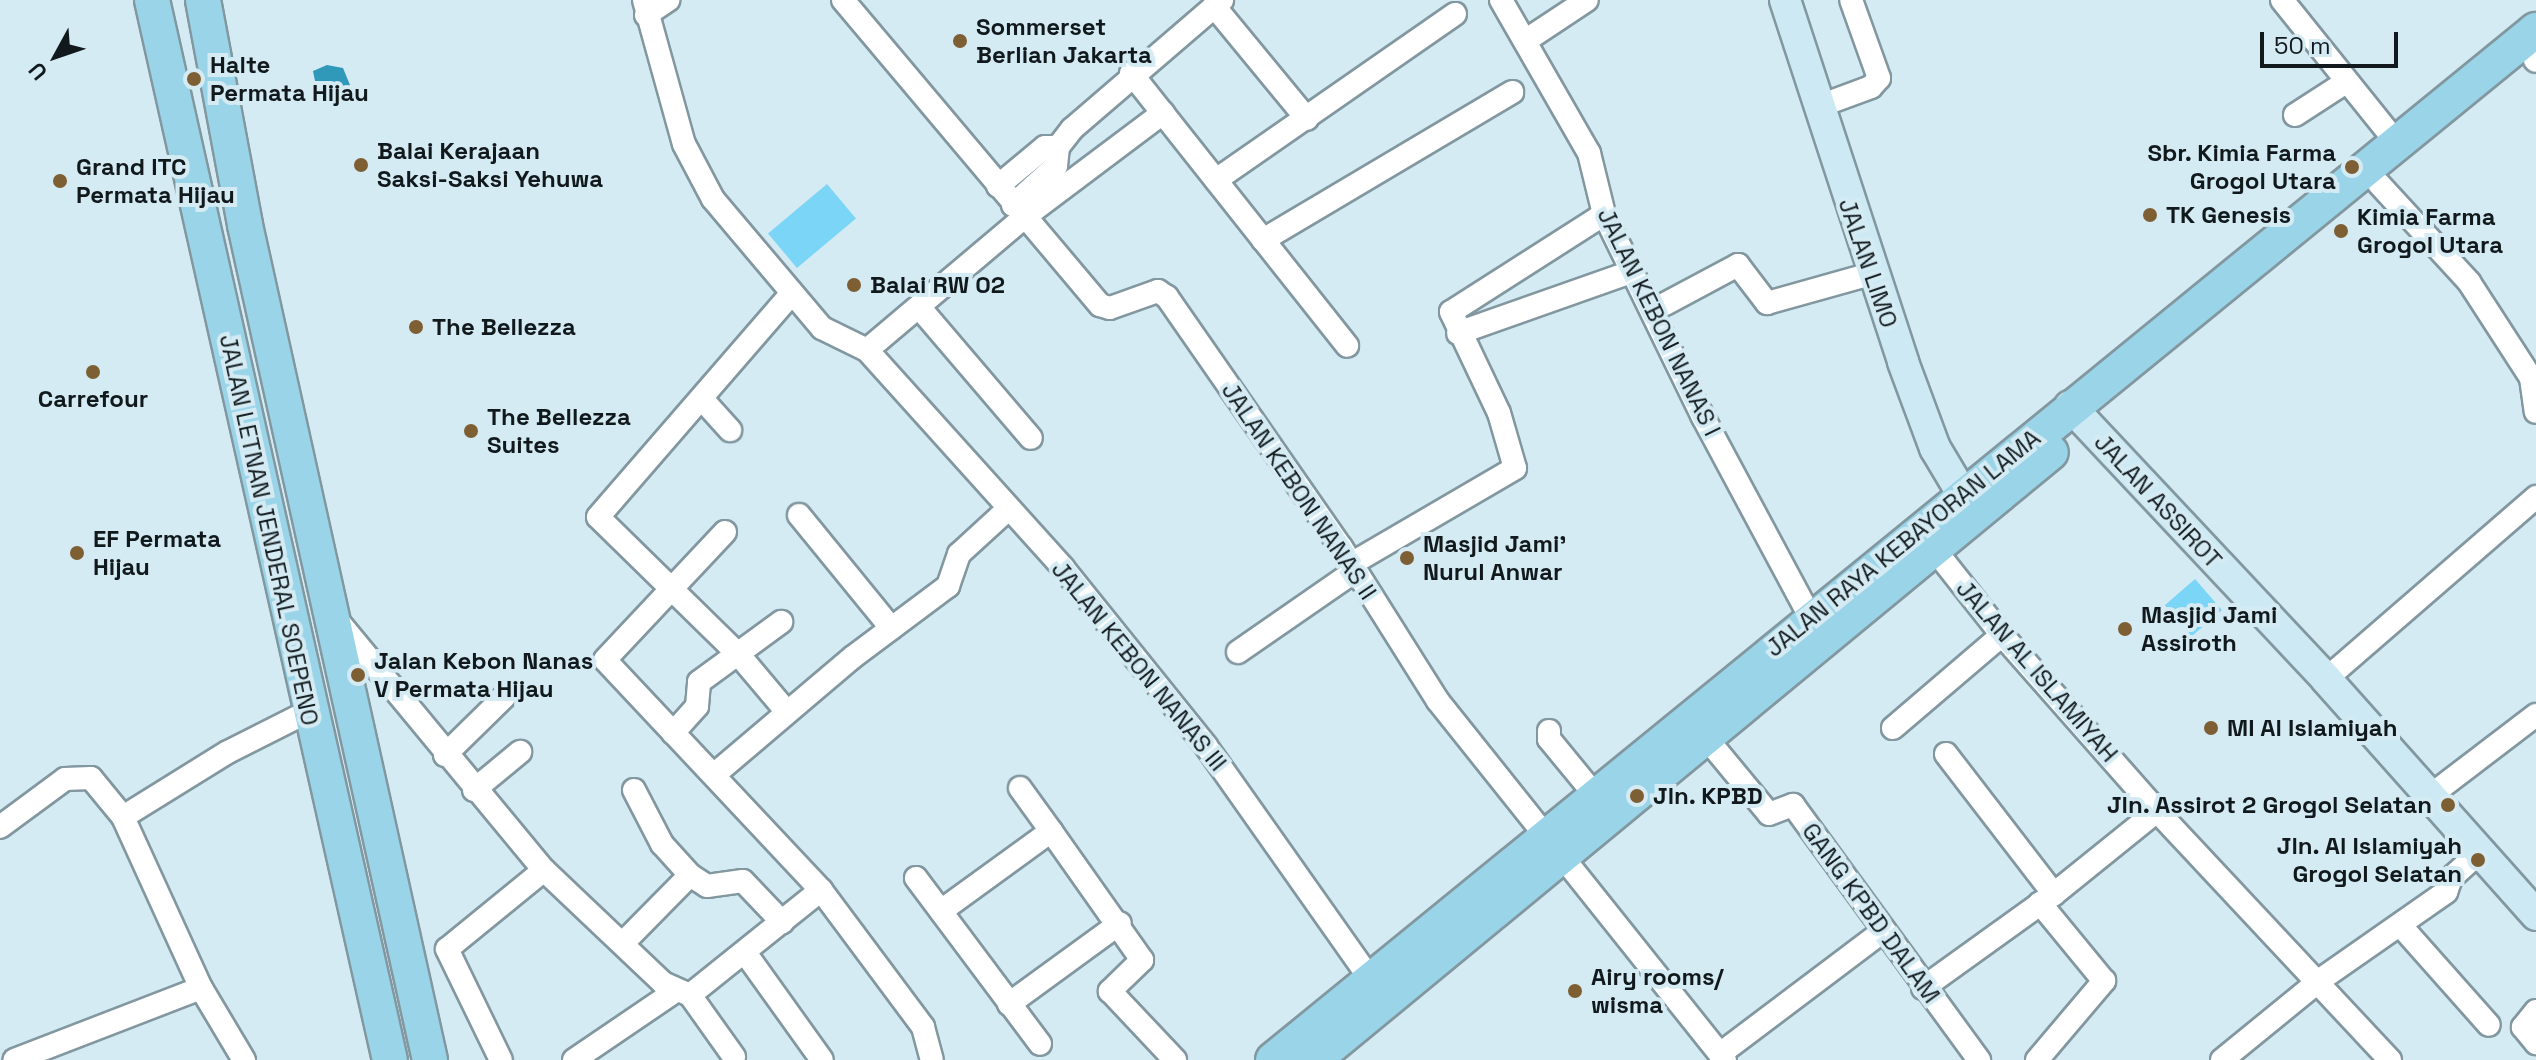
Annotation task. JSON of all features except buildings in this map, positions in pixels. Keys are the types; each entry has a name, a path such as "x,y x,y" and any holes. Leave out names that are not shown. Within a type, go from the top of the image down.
{"main road":[{"name":"JALAN LETNAN JENDERAL SOEPENO","path":"152,0 202,284 270,537 390,1060"},
{"name":"JALAN LETNAN JENDERAL SOEPENO","path":"203,0 245,225 430,1060"},
{"name":"JALAN RAYA KEBAYORAN LAMA","path":"1552,847 1595,795 1816,630 2340,202 2396,142 2536,52"},
{"name":"JALAN RAYA KEBAYORAN LAMA","path":"2340,202 2379,184 2536,52"},
{"path":"236,502 270,537"},
{"name":"JALAN RAYA KEBAYORAN LAMA","path":"1295,1056 1552,847 1707,739 1816,630"}],"street":[{"path":"668,0 645,8 676,119 698,175 822,328 867,350 919,307 1018,211 1056,166 1058,147 1131,73 1218,3 1307,119"},
{"path":"843,0 1018,211"},
{"name":"JALAN KEBON NANAS I","path":"1501,0 1589,153 1604,214 1631,272 1816,630"},
{"path":"1525,41 1587,0"},
{"name":"JALAN LIMO","path":"1785,0 1871,274 1935,448 1967,506"},
{"path":"1817,107 1871,87 1879,78 1851,0"},
{"path":"2282,0 2396,142"},
{"path":"1216,180 1455,14"},
{"path":"1131,73 1347,346"},
{"path":"2295,115 2346,82"},
{"path":"1263,240 1512,92"},
{"path":"1018,211 1163,113"},
{"path":"998,186 1045,147 1058,147"},
{"path":"2379,184 2469,282 2531,378 2536,412"},
{"name":"JALAN KEBON NANAS II","path":"1018,211 1105,308 1163,293 1353,567 1438,701 1722,1057"},
{"path":"1238,652 1353,567 1517,466 1499,413 1451,318 1453,306 1604,214"},
{"path":"1665,304 1738,265 1767,303 1871,274"},
{"path":"1458,333 1631,272"},
{"path":"787,712 739,655 598,517 792,293"},
{"path":"919,307 1031,438"},
{"name":"JALAN KEBON NANAS III","path":"867,350 1007,510 1063,568 1167,693 1378,991"},
{"path":"702,399 730,430"},
{"name":"JALAN ASSIROT","path":"2078,414 2326,679 2536,915"},
{"path":"2326,679 2536,497"},
{"path":"715,774 891,628 948,586 959,554 1007,510"},
{"path":"799,515 891,628"},
{"path":"725,532 669,586 605,660 821,890 923,1027 932,1060"},
{"name":"JALAN AL ISLAMIYAH","path":"1926,539 2002,635 2157,811 2320,980 2390,1060"},
{"path":"331,612 445,755 544,870 682,993 734,1057"},
{"path":"673,733 697,706 696,684 781,622"},
{"path":"1893,728 2002,635"},
{"path":"352,701 383,687 396,691"},
{"path":"445,755 504,697"},
{"path":"123,817 228,752 309,711"},
{"path":"2431,795 2536,715"},
{"path":"1549,731 1549,739 1595,795"},
{"name":"GANG KPBD DALAM","path":"1707,739 1772,816 1793,805 1844,871 1882,932 1979,1060"},
{"path":"474,790 520,752"},
{"path":"1946,754 2104,981 2037,1060"},
{"path":"0,827 74,775 91,778 123,817 201,988 244,1060"},
{"path":"1020,788 1120,923 1141,963 1110,991 1175,1060"},
{"path":"634,790 662,844 690,875 707,886 743,881 782,922"},
{"path":"1923,988 2047,899 2157,811"},
{"path":"941,911 1051,831"},
{"path":"2222,1060 2320,980 2449,890 2451,878 2479,853"},
{"path":"501,1060 447,949 544,870"},
{"path":"623,943 690,875"},
{"path":"916,878 1040,1044"},
{"path":"574,1060 746,954 821,890"},
{"path":"1009,1004 1120,923"},
{"path":"2401,926 2489,1025"},
{"path":"1722,1057 1882,932"},
{"path":"746,954 822,1060"},
{"path":"14,1060 201,988"},
{"path":"2536,1011 2523,1027 2536,1043"}],"shaded area":[{"path":"327,65 343,68 350,85 342,96 324,99 316,86 313,71"},
{"path":"827,184 856,218 797,268 768,233"},
{"path":"2195,579 2222,610 2192,636 2165,605"}],"place":[{"name":"Sommerset Berlian Jakarta","path":"960,41"},
{"name":"Halte Permata Hijau","path":"194,79"},
{"name":"Balai Kerajaan Saksi-Saksi Yehuwa","path":"361,165"},
{"name":"Sbr. Kimia Farma Grogol Utara","path":"2352,167"},
{"name":"Grand ITC Permata Hijau","path":"60,181"},
{"name":"TK Genesis","path":"2150,215"},
{"name":"Kimia Farma Grogol Utara","path":"2341,231"},
{"name":"Balai RW 02","path":"854,285"},
{"name":"The Bellezza","path":"416,327"},
{"name":"Carrefour","path":"93,372"},
{"name":"The Bellezza Suites","path":"471,431"},
{"name":"EF Permata Hijau","path":"77,553"},
{"name":"Masjid Jami' Nurul Anwar","path":"1407,558"},
{"name":"Masjid Jami Assiroth","path":"2125,629"},
{"name":"Jalan Kebon Nanas V Permata Hijau","path":"358,675"},
{"name":"MI Al Islamiyah","path":"2211,728"},
{"name":"Jln. KPBD","path":"1637,796"},
{"name":"Jln. Assirot 2 Grogol Selatan","path":"2448,805"},
{"name":"Jln. Al Islamiyah Grogol Selatan","path":"2478,860"},
{"name":"Airy rooms/ wisma","path":"1575,991"}]}
